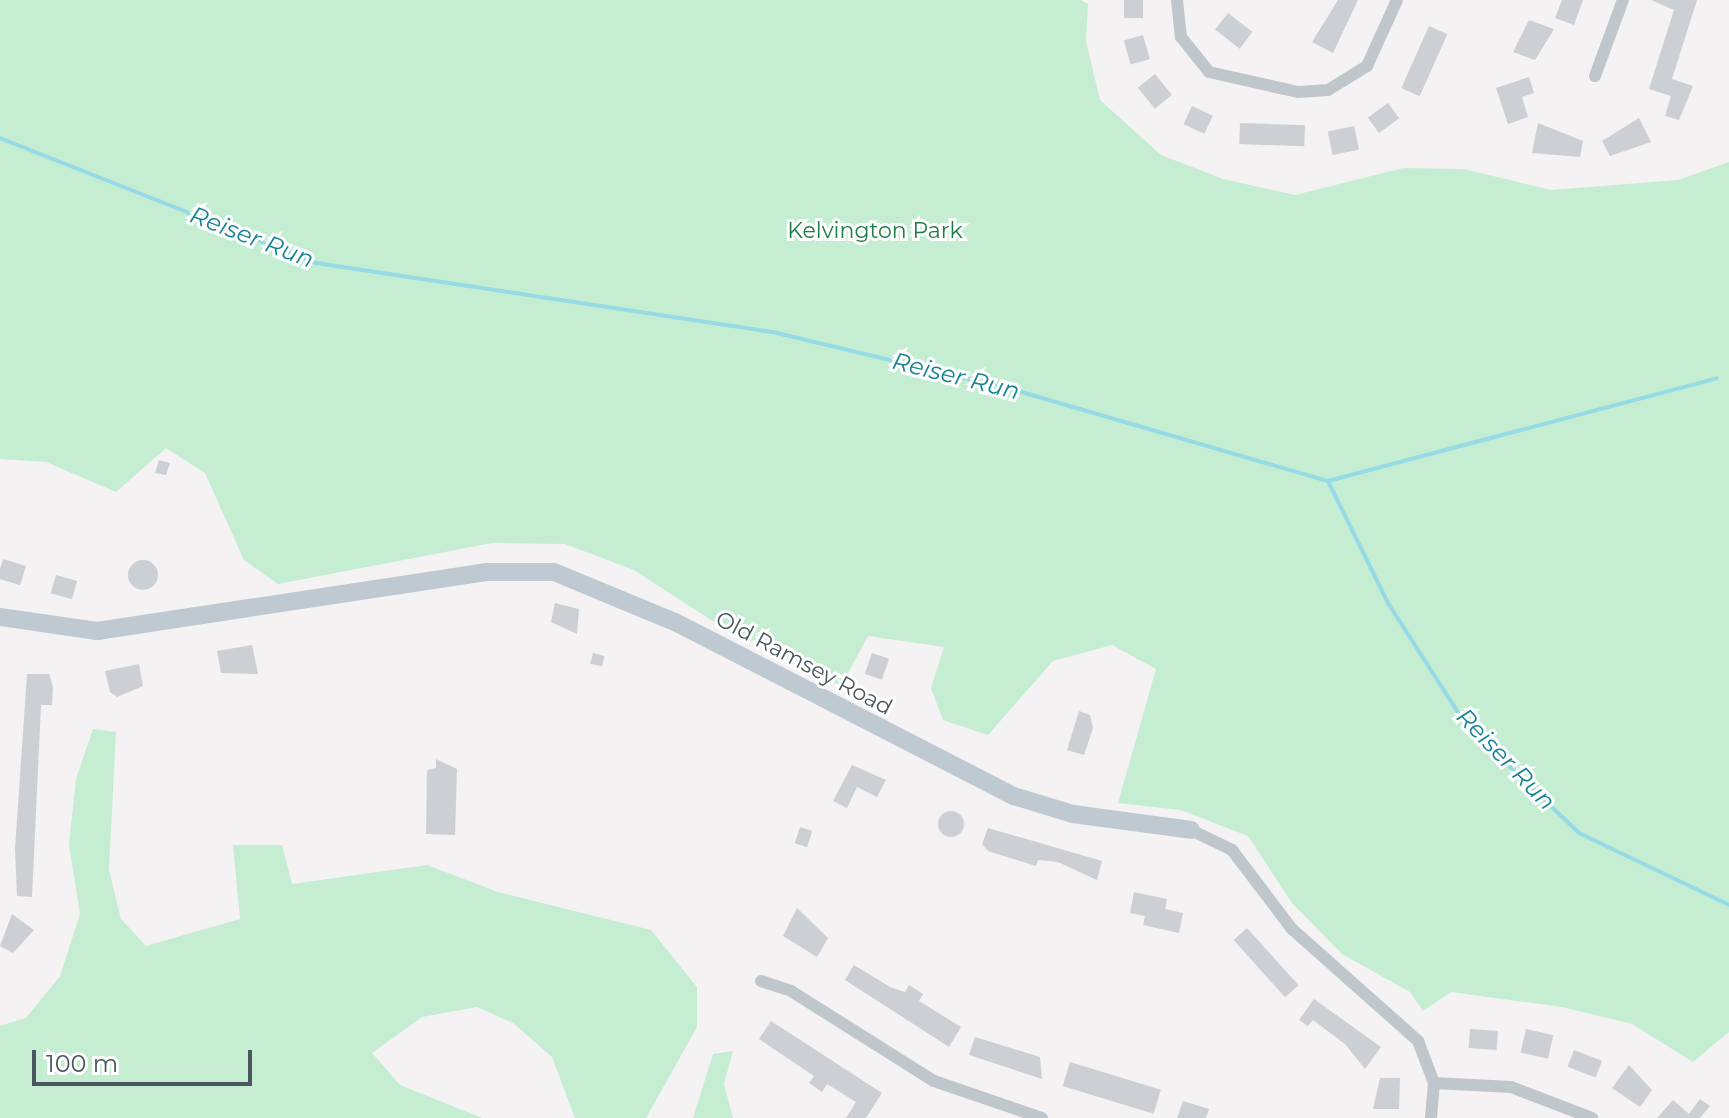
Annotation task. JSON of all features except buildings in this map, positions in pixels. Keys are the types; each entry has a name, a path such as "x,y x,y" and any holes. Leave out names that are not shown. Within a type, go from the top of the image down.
{"street":[{"path":"1177,0 1181,37 1209,72 1298,92 1328,90 1367,66 1397,0"},
{"path":"1595,76 1623,0"},
{"name":"Old Ramsey Road","path":"0,617 97,631 488,572 554,572 675,622 1014,796 1073,814 1191,830 1232,850 1292,929 1389,1010 1418,1041 1434,1083 1431,1118"},
{"path":"761,981 791,991 934,1081 1042,1118"},
{"path":"1434,1083 1511,1087 1592,1118"}],"green space":[{"name":"Kelvington Park","path":"0,0 1081,0 1088,4 1086,41 1100,100 1161,155 1223,179 1295,195 1403,168 1464,169 1551,190 1678,180 1729,162 1729,1032 1693,1062 1632,1024 1562,1007 1451,992 1423,1011 1410,992 1342,954 1292,903 1248,836 1181,810 1118,803 1156,669 1112,645 1053,661 988,735 943,720 931,688 944,647 868,636 841,686 714,622 634,570 565,544 492,543 278,584 244,560 205,473 166,448 116,492 46,462 0,459"},
{"path":"93,729 116,732 109,870 121,919 146,946 240,919 233,845 282,845 292,884 427,865 498,892 651,930 697,987 697,1027 646,1118 575,1118 552,1057 513,1023 477,1007 422,1017 372,1053 400,1085 482,1118 0,1118 0,1026 26,1018 60,976 80,914 69,845 76,779"},
{"path":"733,1051 724,1084 733,1118 693,1118 713,1054"}],"waterway":[{"name":"Reiser Run","path":"0,138 316,263 777,333 1018,391 1328,481 1717,378"},
{"name":"Reiser Run","path":"1328,481 1388,603 1466,725 1579,833 1729,905"}]}
